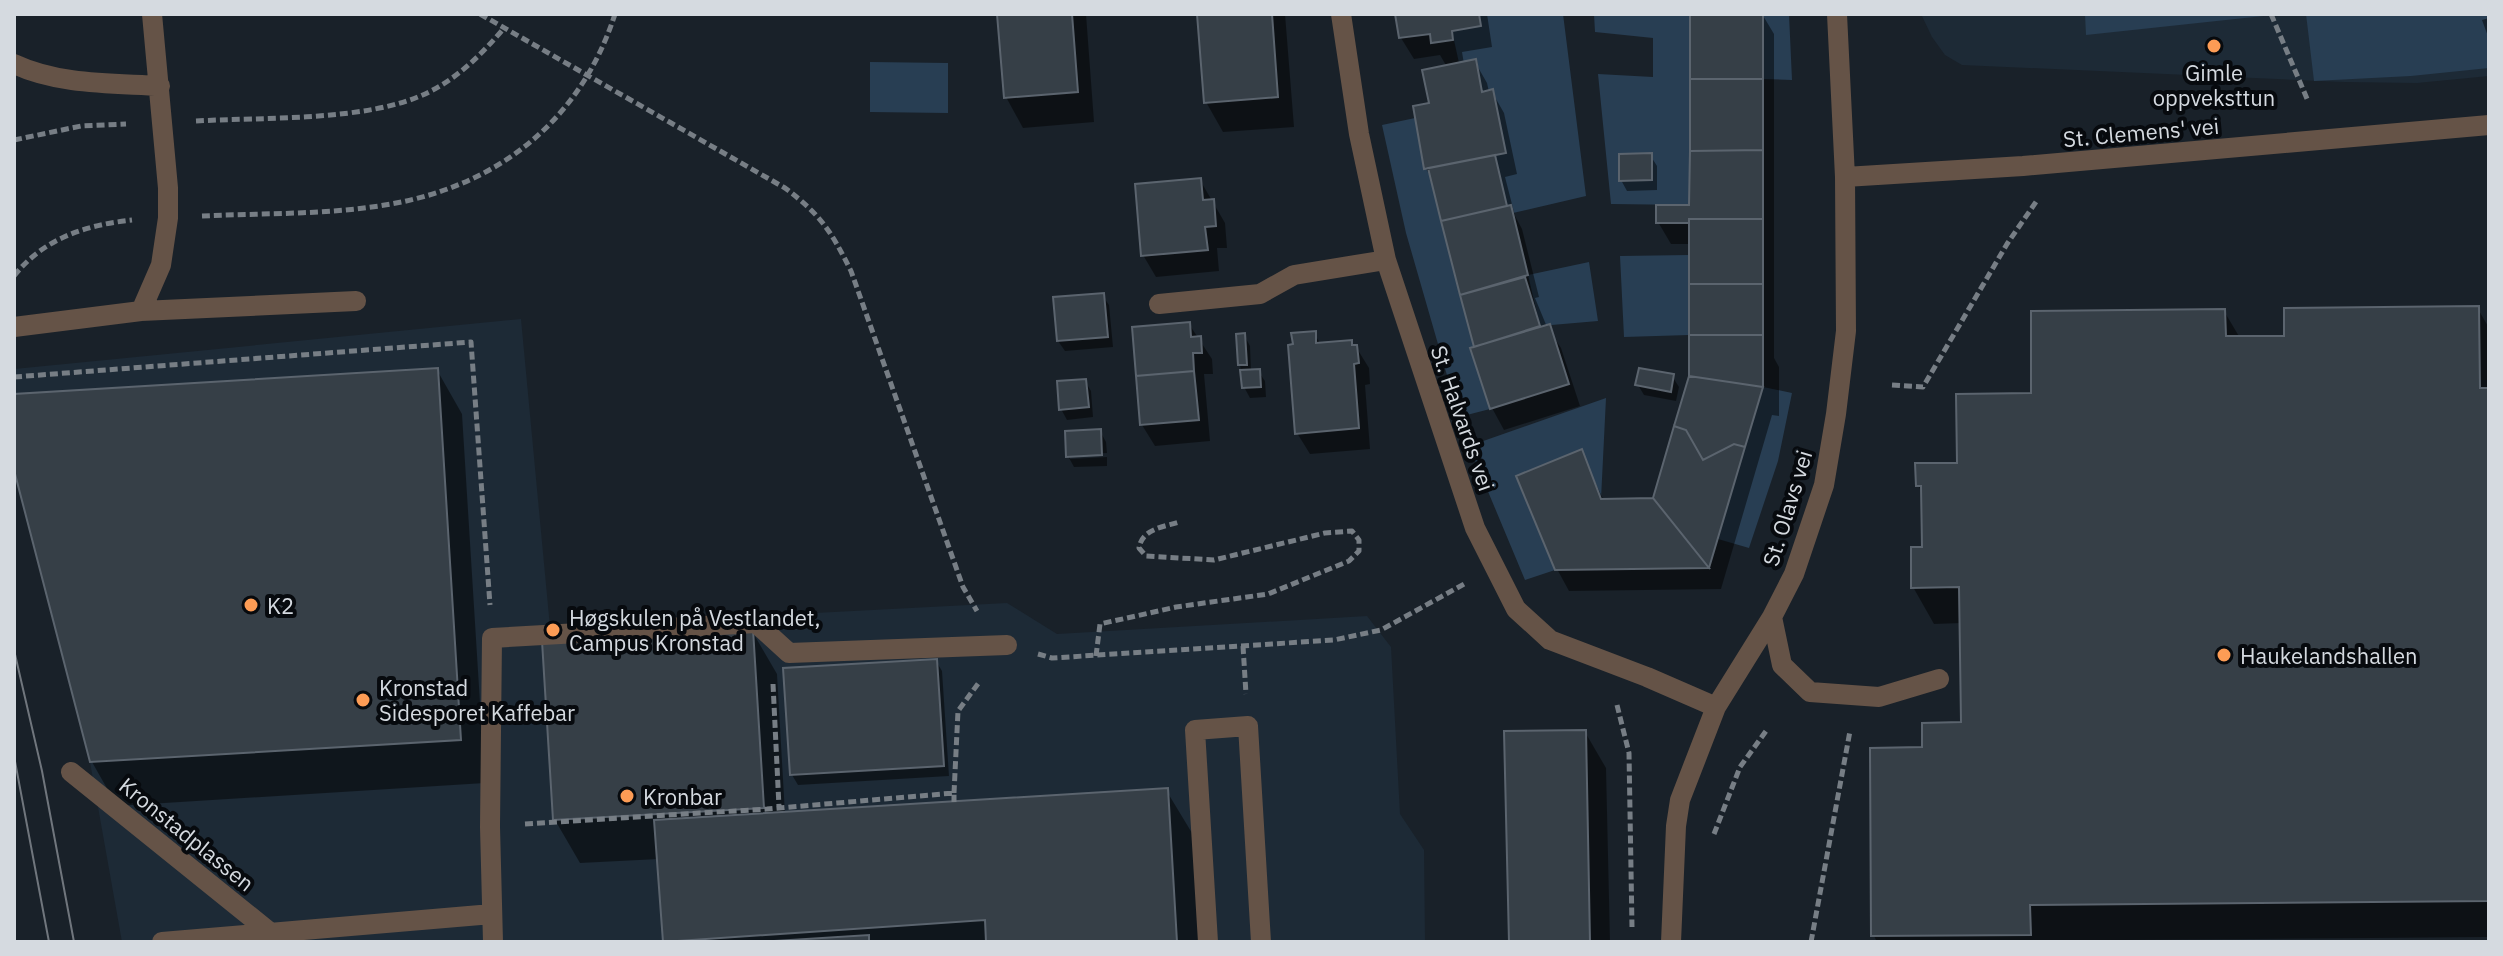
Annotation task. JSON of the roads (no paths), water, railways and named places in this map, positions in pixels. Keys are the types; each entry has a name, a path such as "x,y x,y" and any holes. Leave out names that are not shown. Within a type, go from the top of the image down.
{"street":[{"path":"141,311 161,265 168,218 152,14"},
{"name":"St. Halvards vei","path":"1341,14 1359,134 1386,260 1470,514 1493,568 1516,609 1550,640 1716,707"},
{"name":"St. Olavs vei","path":"1671,942 1680,800 1716,707 1772,617 1794,574 1824,485 1846,331 1845,177 1837,14"},
{"path":"14,64 37,75 160,86"},
{"name":"St. Clemens' vei","path":"1845,177 2023,166 2489,125"},
{"path":"1159,304 1260,294 1294,275 1386,260"},
{"path":"14,327 141,311 356,301"},
{"path":"1772,617 1782,665 1810,692 1879,697 1939,679"},
{"path":"493,942 490,827 492,638 756,623 789,653 1007,645"},
{"path":"1208,942 1195,730 1248,726 1261,942"},
{"name":"Kronstadplassen","path":"71,772 277,938"},
{"path":"162,942 277,938 492,914"}],"tram line":[{"path":"14,650 42,771 74,942"},
{"path":"14,756 49,942"}],"place":[{"name":"Gimle oppveksttun","path":"2214,46"},
{"name":"K2","path":"251,605"},
{"name":"Høgskulen på Vestlandet, Campus Kronstad","path":"553,630"},
{"name":"Haukelandshallen","path":"2224,655"},
{"name":"Kronstad Sidesporet Kaffebar","path":"363,700"},
{"name":"Kronbar","path":"627,796"}]}
